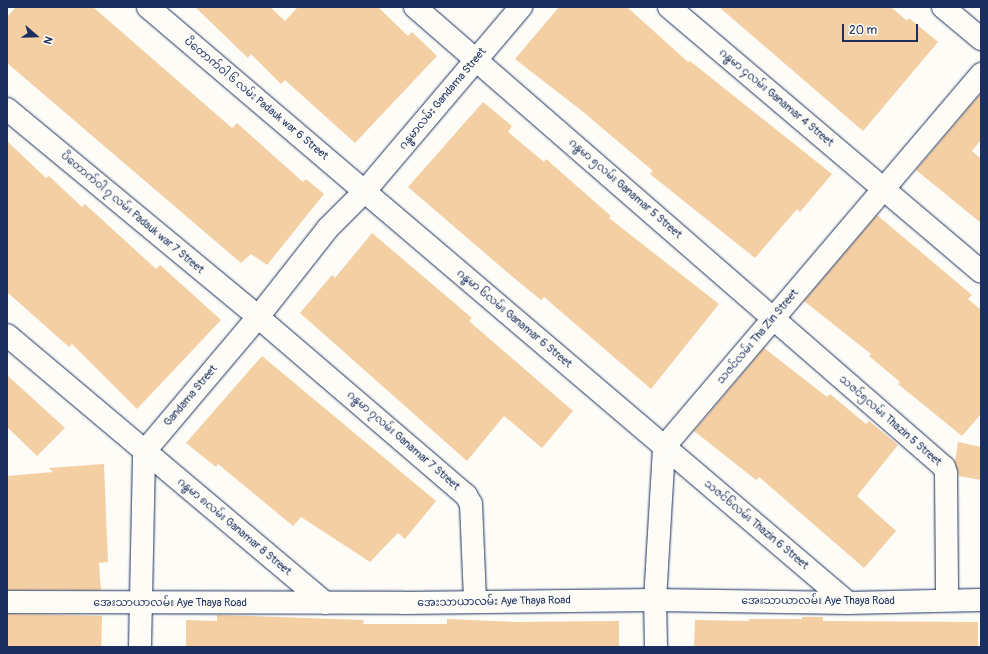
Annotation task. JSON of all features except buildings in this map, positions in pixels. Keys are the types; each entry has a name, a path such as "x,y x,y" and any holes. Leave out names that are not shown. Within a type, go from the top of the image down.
{"street":[{"name":"ပိတောက်ဝါ ၆ လမ်း Padauk war 6 Street","path":"148,7 364,192"},
{"name":"ဂန္ဓမာ ၅လမ်း Ganamar 5 Street","path":"415,7 477,59 773,318"},
{"name":"ဂန္ဓမာလမ်း Gandama Street","path":"364,192 521,7"},
{"name":"ဂန္ဓမာ ၄လမ်း Ganamar 4 Street","path":"669,7 981,272"},
{"path":"943,7 981,39"},
{"name":"သဇင်လမ်း Tha Zin Street","path":"664,447 981,74"},
{"name":"ပိတောက်ဝါ ၇ လမ်း Padauk war 7 Street","path":"7,109 258,317"},
{"name":"Gandama Street","path":"144,452 258,317 328,228 364,192"},
{"name":"ဂန္ဓမာ ၆လမ်း Ganamar 6 Street","path":"364,192 664,447"},
{"name":"ဂန္ဓမာ ၇လမ်း Ganamar 7 Street","path":"258,317 466,495 472,504 475,601"},
{"name":"သဇင်၅လမ်း Thazin 5 Street","path":"773,318 944,467 946,473 946,600"},
{"name":"ဂန္ဓမာ ၈လမ်း Ganamar 8 Street","path":"7,335 325,603"},
{"path":"656,647 655,600 664,447"},
{"name":"သဇင်၆လမ်း Thazin 6 Street","path":"664,447 848,603"},
{"path":"140,647 144,452"},
{"name":"အေးသာယာလမ်း Aye Thaya Road","path":"7,602 325,603 655,600 848,603 981,600"}]}
